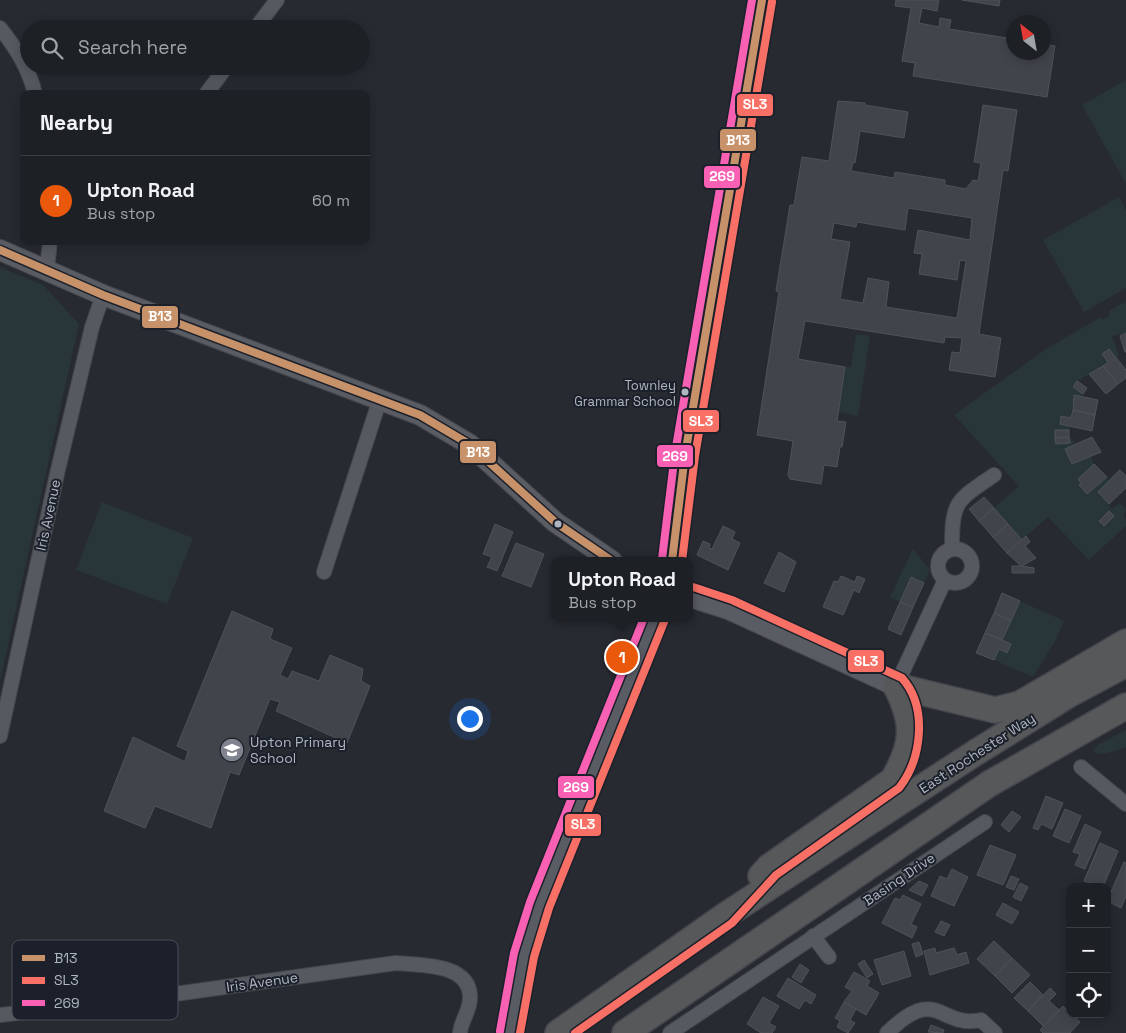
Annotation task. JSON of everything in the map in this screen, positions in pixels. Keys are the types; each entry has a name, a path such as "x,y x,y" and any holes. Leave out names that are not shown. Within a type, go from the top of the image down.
{"highway":[{"path":"896,686 996,710 1020,704 1126,642"},
{"name":"East Rochester Way","path":"558,1033 726,915 975,753 1068,695 1126,664"},
{"path":"726,915 769,867 892,780 902,765 908,745 910,721 907,708 896,686"},
{"path":"625,1033 989,784 1126,706"}],"street":[{"path":"262,20 277,0"},
{"path":"673,557 685,454 762,0"},
{"path":"0,28 20,55"},
{"path":"29,75 34,90"},
{"path":"209,90 220,75"},
{"path":"47,269 50,245"},
{"path":"0,250 47,269 103,296 380,399 420,416 469,444 555,522 606,557"},
{"name":"Iris Avenue","path":"0,736 57,474 92,327 103,296"},
{"path":"324,572 380,399"},
{"path":"952,548 952,517 957,502 994,475"},
{"path":"952,548 967,554 972,563 971,573 961,582 945,580 940,574 938,564 941,556 952,548"},
{"path":"693,598 728,609 896,686 945,580"},
{"path":"510,1033 524,955 540,905 653,622"},
{"path":"1081,767 1126,804"},
{"name":"Basing Drive","path":"670,1033 985,822"},
{"path":"813,936 829,957"},
{"name":"Iris Avenue","path":"178,994 396,963 439,966 462,978 470,994 469,1008 460,1033"},
{"path":"887,1033 907,1017 917,1011 928,1008 936,1009 968,1023 981,1020 995,1033"}],"shaded area":[{"path":"1126,80 1126,181 1125,182 1082,105"},
{"path":"1119,197 1126,210 1126,288 1084,312 1043,240"},
{"path":"0,267 43,285 79,324 0,681"},
{"path":"1126,301 1126,333 1112,336 1119,355 1116,358 1108,349 1102,355 1108,362 1097,371 1095,370 1078,381 1087,388 1082,397 1074,395 1071,418 1061,416 1060,424 1070,426 1069,436 1076,444 1065,449 1072,464 1091,456 1094,464 1078,479 1081,483 1079,486 1087,494 1107,477 1109,479 1120,468 1098,492 1112,509 1120,503 1126,509 1123,516 1126,519 1126,526 1089,560 1048,517 1022,540 994,508 1019,486 954,415 1046,349 1101,317 1102,319 1109,316 1109,311"},
{"path":"856,334 870,336 858,416 838,412 845,367 851,367"},
{"path":"102,502 193,538 167,604 76,570"},
{"path":"913,549 930,570 924,583 911,577 900,602 890,597"},
{"path":"1020,601 1064,621 1056,640 1033,677 994,660 999,649 1007,653 1002,640"},
{"path":"1126,730 1126,747 1108,753 1096,754 1093,750 1099,744"}],"building":[{"path":"896,0 939,0 937,11 922,8 919,23 939,27 940,18 951,20 949,29 1006,38 1006,60 1051,60 1051,45 1055,46 1047,97 913,76 915,63 902,61 911,8 895,6"},
{"path":"962,0 1000,0 999,6"},
{"path":"838,101 865,103 865,105 908,112 904,138 860,131 855,163 853,162 851,171 894,178 895,172 945,180 945,185 966,189 973,180 978,181 981,163 974,162 983,105 1017,110 1008,171 1003,170 979,334 1001,338 995,377 949,370 952,352 960,353 962,338 945,337 944,343 805,321 798,359 845,367 837,421 846,422 842,447 840,447 837,467 824,465 821,484 790,479 788,475 793,441 757,435 779,292 776,291 790,205 794,205 802,157 829,161","holes":["908,208 972,218 970,240 918,230 914,253 922,254 919,274 957,280 960,260 966,261 957,318 886,307 889,282 868,278 863,303 840,299 850,242 831,239 834,223 856,227 857,222 905,230"]},
{"path":"1126,333 1126,352 1125,352 1120,336"},
{"path":"1109,349 1126,370 1126,378 1118,384 1103,366 1108,362 1102,354"},
{"path":"1103,366 1118,384 1106,394 1089,374"},
{"path":"1077,381 1087,388 1083,394 1073,387"},
{"path":"1074,395 1098,400 1095,415 1073,410"},
{"path":"1073,410 1095,415 1092,431 1060,424 1061,416 1071,418"},
{"path":"1055,430 1069,430 1069,437 1055,438"},
{"path":"1069,437 1070,443 1056,444 1055,438"},
{"path":"1092,437 1101,452 1072,464 1065,449"},
{"path":"1094,464 1107,477 1087,494 1079,485 1081,483 1078,479"},
{"path":"1120,470 1126,476 1126,488 1109,504 1098,492"},
{"path":"984,497 994,508 979,521 969,509"},
{"path":"994,508 1008,524 993,537 979,521"},
{"path":"1109,511 1114,516 1104,526 1099,521"},
{"path":"495,524 513,532 497,571 487,567 492,557 483,554"},
{"path":"1008,524 1022,540 1007,553 993,537"},
{"path":"723,526 735,532 732,539 740,543 728,570 697,555 703,541 710,544 709,548 712,549"},
{"path":"1026,536 1030,542 1025,546 1036,558 1022,566 1034,568 1034,573 1012,573 1012,566 1021,566 1007,553"},
{"path":"516,543 544,554 531,587 502,576"},
{"path":"779,552 796,562 784,592 764,583"},
{"path":"841,576 855,582 857,576 865,579 859,593 854,590 843,615 823,607 834,581 838,582"},
{"path":"911,577 924,583 913,607 900,602"},
{"path":"1002,593 1020,601 1011,621 994,613"},
{"path":"900,602 913,607 901,635 888,629"},
{"path":"232,611 273,629 270,639 292,648 280,675 288,679 292,671 319,681 330,655 363,669 361,681 370,686 347,743 276,711 280,702 270,699 239,775 230,772 211,828 155,806 145,828 104,811 133,737 185,762 188,751 177,746"},
{"path":"994,613 1011,621 1002,640 985,633"},
{"path":"985,633 1011,644 1007,653 999,649 994,660 976,653"},
{"path":"1046,796 1063,803 1052,829 1041,824 1038,830 1033,828"},
{"path":"1065,809 1081,816 1069,843 1053,836"},
{"path":"1012,811 1021,817 1009,832 1001,825"},
{"path":"1085,824 1101,832 1085,869 1075,865 1080,854 1073,852"},
{"path":"1100,843 1118,851 1105,883 1084,881"},
{"path":"990,845 1016,855 1003,885 977,875"},
{"path":"1124,862 1126,863 1126,896 1121,908 1111,903 1111,892"},
{"path":"952,869 968,877 954,906 931,896 940,876 947,879"},
{"path":"1011,876 1019,879 1014,890 1006,887"},
{"path":"919,881 928,885 922,896 909,890"},
{"path":"1020,883 1028,887 1021,901 1013,897"},
{"path":"903,895 921,904 911,924 917,927 912,938 882,923 895,898 900,900"},
{"path":"1003,903 1019,912 1012,924 996,915"},
{"path":"941,921 950,925 944,936 935,932"},
{"path":"994,941 1012,958 995,976 977,959"},
{"path":"919,942 923,954 916,957 912,944"},
{"path":"935,948 936,953 954,948 957,955 966,952 969,963 930,975 924,951"},
{"path":"904,951 911,976 882,985 874,960"},
{"path":"1012,958 1030,975 1012,993 995,976"},
{"path":"864,960 873,974 867,978 858,964"},
{"path":"800,964 809,970 801,983 792,977"},
{"path":"854,972 870,981 867,986 879,993 866,1015 844,1002 852,991 845,987"},
{"path":"788,978 816,995 811,1004 805,1000 799,1009 777,996"},
{"path":"1030,982 1043,995 1028,1011 1014,998"},
{"path":"1050,988 1056,994 1049,1001 1059,1010 1044,1027 1028,1011"},
{"path":"763,997 779,1006 769,1023 776,1027 772,1033 761,1033 747,1024"},
{"path":"844,1002 856,1009 850,1020 855,1023 848,1033 837,1027 840,1021 835,1018"},
{"path":"1063,1006 1066,1009 1066,1018 1076,1018 1080,1022 1070,1033 1043,1033 1040,1030"},
{"path":"931,1025 944,1030 943,1033 928,1032"}],"transit line":[{"name":"269","path":"662,557 675,453 752,0"},
{"name":"B13","path":"672,557 685,455 762,0"},
{"name":"SL3","path":"682,557 695,456 772,2"},
{"name":"B13","path":"0,250 103,295 420,415 469,444 555,522 606,557"},
{"name":"SL3","path":"575,1033 732,923 776,875 899,788 913,763 917,748 919,718 916,703 902,678 732,600 693,587"},
{"name":"269","path":"500,1031 514,953 530,902 642,622"},
{"name":"SL3","path":"520,1033 534,957 549,908 664,622"}],"place":[{"name":"Townley Grammar School","path":"685,392"},
{"name":"Upton Road","path":"622,657"},
{"name":"Upton Primary School","path":"232,750"}]}
